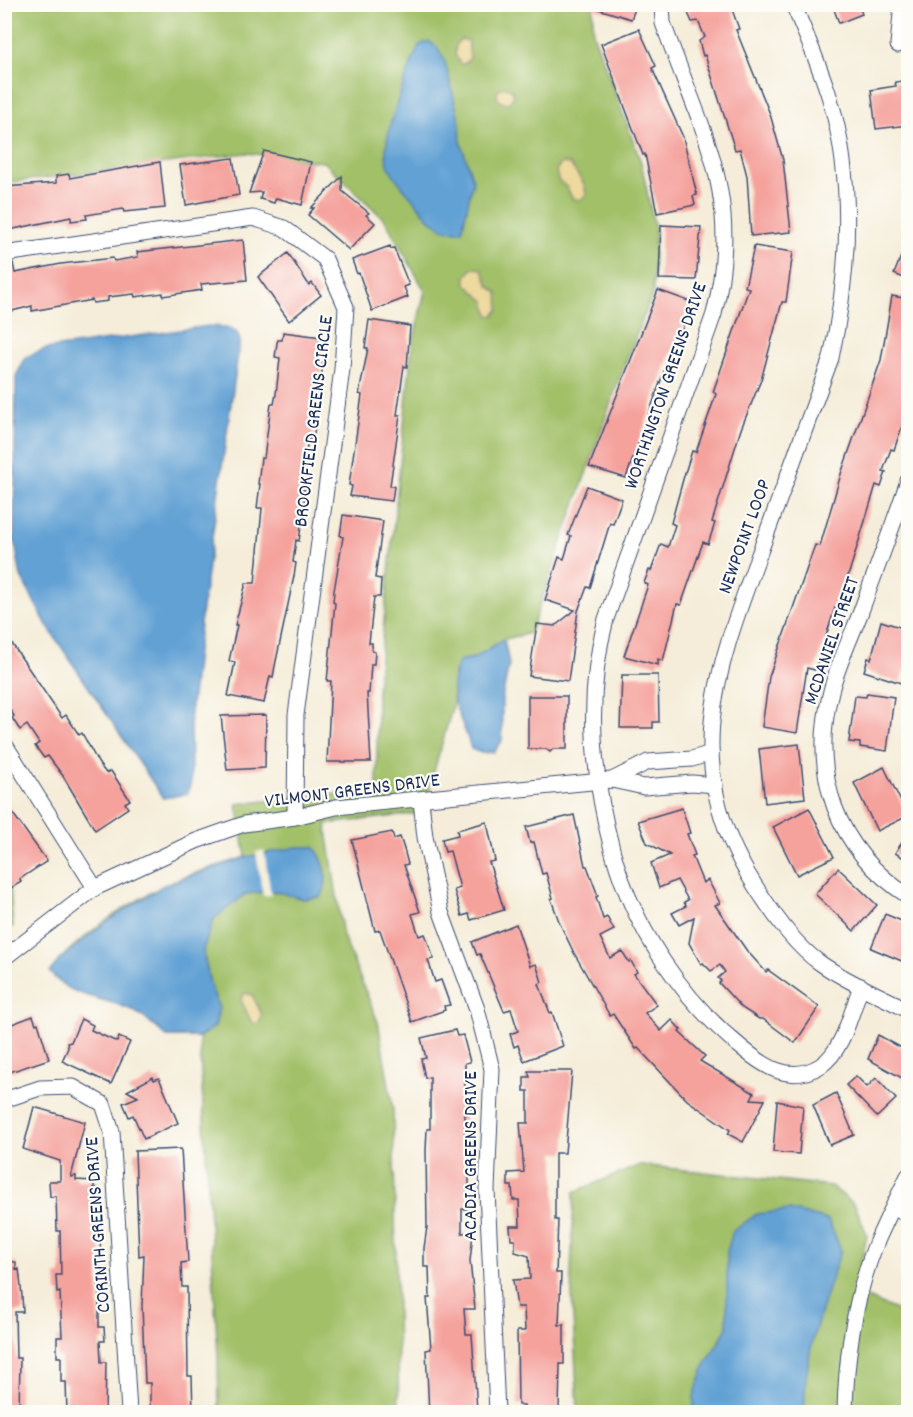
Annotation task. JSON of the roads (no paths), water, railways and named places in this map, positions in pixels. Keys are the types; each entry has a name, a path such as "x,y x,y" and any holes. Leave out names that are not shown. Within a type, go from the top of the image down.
{"street":[{"name":"WORTHINGTON GREENS DRIVE","path":"662,4 663,23 717,169 726,223 724,266 714,314 606,619 599,645 592,709 617,865 636,912 650,938 698,1006 757,1060 776,1072 799,1073 821,1065 838,1044 861,986"},
{"name":"NEWPOINT LOOP","path":"793,4 830,100 842,155 847,210 846,261 840,314 831,358 726,645 711,717 711,753 723,820 746,873 782,926 819,962 909,1010"},
{"path":"898,45 902,4"},
{"name":"BROOKFIELD GREENS CIRCLE","path":"4,254 253,218 284,228 325,259 346,307 342,369 296,715 295,817"},
{"name":"MCDANIEL STREET","path":"909,481 902,521 832,688 823,749 829,791 846,832 869,864 909,896"},
{"path":"4,743 95,888"},
{"path":"605,781 648,762 692,759 711,753"},
{"path":"605,781 644,787 692,783 715,785"},
{"name":"VILMONT GREENS DRIVE","path":"4,958 95,888 196,841 244,824 295,817 336,807 422,801 605,781"},
{"name":"ACADIA GREENS DRIVE","path":"422,801 425,837 441,912 477,1009 492,1069 487,1190 497,1413"},
{"name":"CORINTH GREENS DRIVE","path":"4,1100 40,1088 73,1087 103,1104 112,1132 129,1413"},
{"path":"845,1413 845,1386 856,1313 875,1246 909,1176"},
{"path":"893,1208 909,1214"}],"water":[{"path":"429,41 437,47 445,61 460,123 461,143 473,180 462,231 442,228 432,221 394,175 387,162 389,130 403,84 419,45"},
{"path":"209,326 226,327 236,331 240,340 201,616 190,715 191,783 187,794 163,798 48,627 21,577 14,537 16,376 26,357 45,349"},
{"path":"504,639 509,664 502,699 502,741 494,752 481,753 471,749 456,706 453,696 455,674 459,661 474,658"},
{"path":"297,847 314,847 321,858 326,878 321,897 303,899 274,891 246,894 214,919 203,950 210,984 219,1008 215,1027 199,1037 167,1037 136,1013 115,1003 75,991 50,972 59,960 106,922 164,885 246,857"},
{"path":"790,1210 828,1220 841,1250 821,1309 811,1350 805,1391 805,1412 694,1412 694,1396 704,1367 727,1328 727,1251 733,1231 757,1214"}]}
